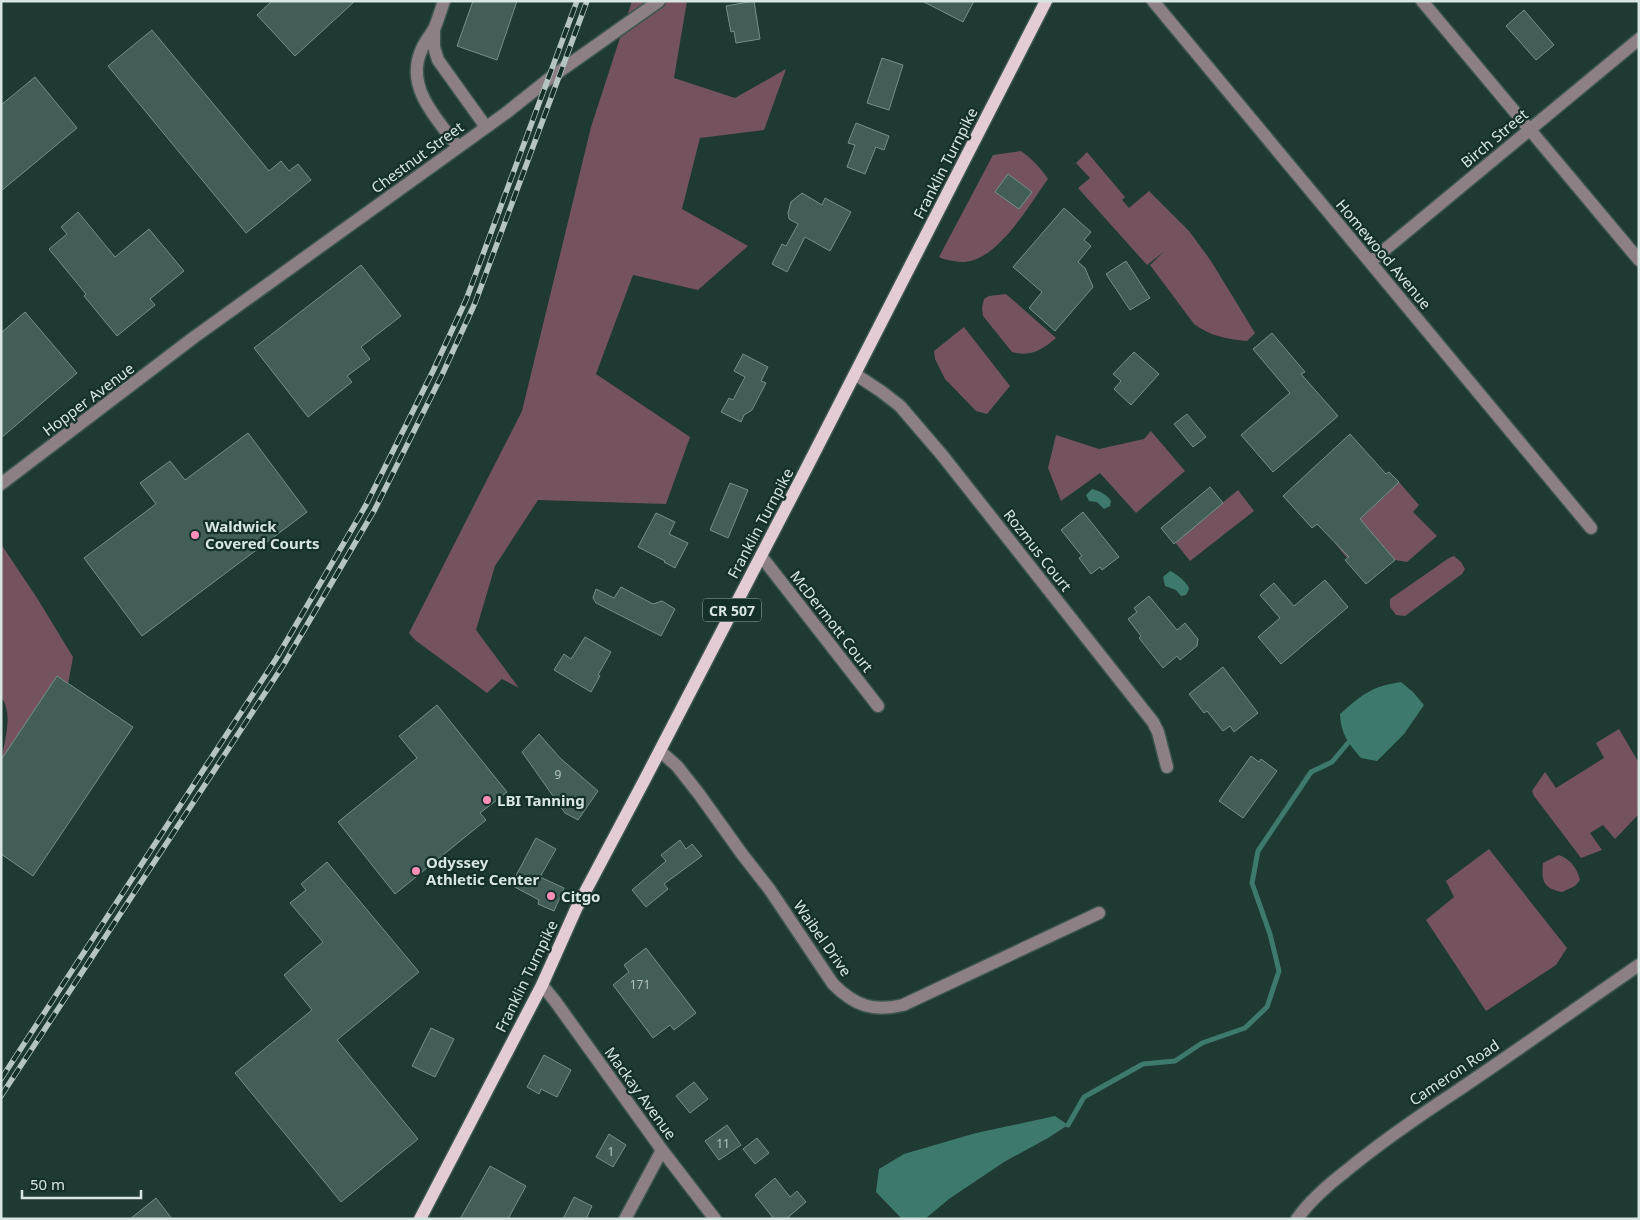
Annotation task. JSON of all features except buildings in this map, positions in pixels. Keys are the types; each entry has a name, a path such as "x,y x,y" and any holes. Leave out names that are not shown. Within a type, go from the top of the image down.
{"main road":[{"name":"Franklin Turnpike","path":"420,1219 542,985 576,909 761,556 1046,1"}],"street":[{"path":"444,1 434,28 419,56 416,68 418,84 425,102 458,147"},
{"name":"Chestnut Street","path":"193,338 659,1"},
{"name":"Homewood Avenue","path":"1153,1 1591,528"},
{"path":"1422,1 1639,260"},
{"path":"434,28 434,47 438,60 486,127"},
{"name":"Birch Street","path":"1370,262 1639,39"},
{"name":"Hopper Avenue","path":"1,484 193,338"},
{"name":"Rozmus Court","path":"855,374 900,406 972,493 1153,722 1158,732 1168,767"},
{"name":"McDermott Court","path":"761,556 878,706"},
{"name":"Waibel Drive","path":"660,751 676,766 699,794 770,890 833,984 844,995 858,1004 873,1008 903,1005 1099,913"},
{"name":"Cameron Road","path":"1297,1219 1304,1209 1332,1182 1374,1148 1639,965"},
{"name":"Mackay Avenue","path":"542,985 714,1219"},
{"path":"625,1219 662,1150"}],"shaded area":[{"path":"632,1 687,1 674,78 735,98 786,69 764,130 700,138 682,209 748,246 698,290 633,275 596,374 690,437 666,504 538,500 495,566 476,630 519,688 502,679 487,693 415,640 409,633 522,411 591,127"},
{"path":"1021,151 1036,164 1048,179 1020,219 996,247 982,256 968,261 954,261 939,257 993,155"},
{"path":"1087,152 1125,197 1122,200 1129,208 1149,191 1189,231 1211,261 1255,333 1247,341 1219,336 1194,324 1150,265 1165,251 1147,265 1078,188 1090,178 1076,163"},
{"path":"1006,294 1056,338 1046,346 1031,353 1012,352 983,316 982,308 984,299 989,296"},
{"path":"964,327 1010,386 987,414 976,411 945,379 935,359 934,351"},
{"path":"1151,431 1185,471 1136,513 1100,473 1061,501 1048,468 1056,435 1099,449 1144,439"},
{"path":"1399,482 1419,505 1413,512 1437,536 1407,562 1395,560 1374,536 1347,558 1335,543"},
{"path":"1092,489 1107,496 1111,501 1110,506 1104,509 1097,502 1089,501 1086,495"},
{"path":"1238,490 1254,511 1190,561 1175,542"},
{"path":"1,544 73,657 68,684 2,759 8,719 5,704 1,697"},
{"path":"1454,556 1465,569 1462,574 1405,616 1396,615 1390,607 1390,599"},
{"path":"1170,571 1181,578 1188,586 1189,589 1186,595 1181,596 1176,590 1165,586 1163,577"},
{"path":"1401,682 1424,705 1404,734 1377,761 1361,758 1346,738 1340,714 1368,692 1382,686"},
{"path":"1619,729 1639,763 1639,814 1615,839 1603,825 1590,833 1602,850 1581,858 1532,791 1545,772 1556,788 1604,758 1596,743"},
{"path":"1489,849 1567,948 1556,965 1486,1011 1426,920 1454,897 1446,881"},
{"path":"1559,855 1572,864 1580,880 1575,886 1562,892 1548,886 1543,879 1543,863"},
{"path":"1055,1116 1068,1125 1004,1162 949,1199 925,1219 902,1219 876,1192 879,1169 904,1154 976,1133"}],"waterway":[{"path":"1068,1125 1084,1097 1143,1064 1175,1061 1202,1043 1245,1028 1267,1007 1279,971 1270,934 1252,883 1258,851 1311,772 1332,762 1348,743"}],"railway":[{"path":"1,1079 276,659 366,505 466,300 577,1"},
{"path":"1,1096 284,664 375,509 442,375 475,303 587,1"}],"place":[{"name":"Waldwick Covered Courts","path":"195,535"},
{"name":"LBI Tanning","path":"487,800"},
{"name":"Odyssey Athletic Center","path":"416,871"},
{"name":"Citgo","path":"551,896"}]}
